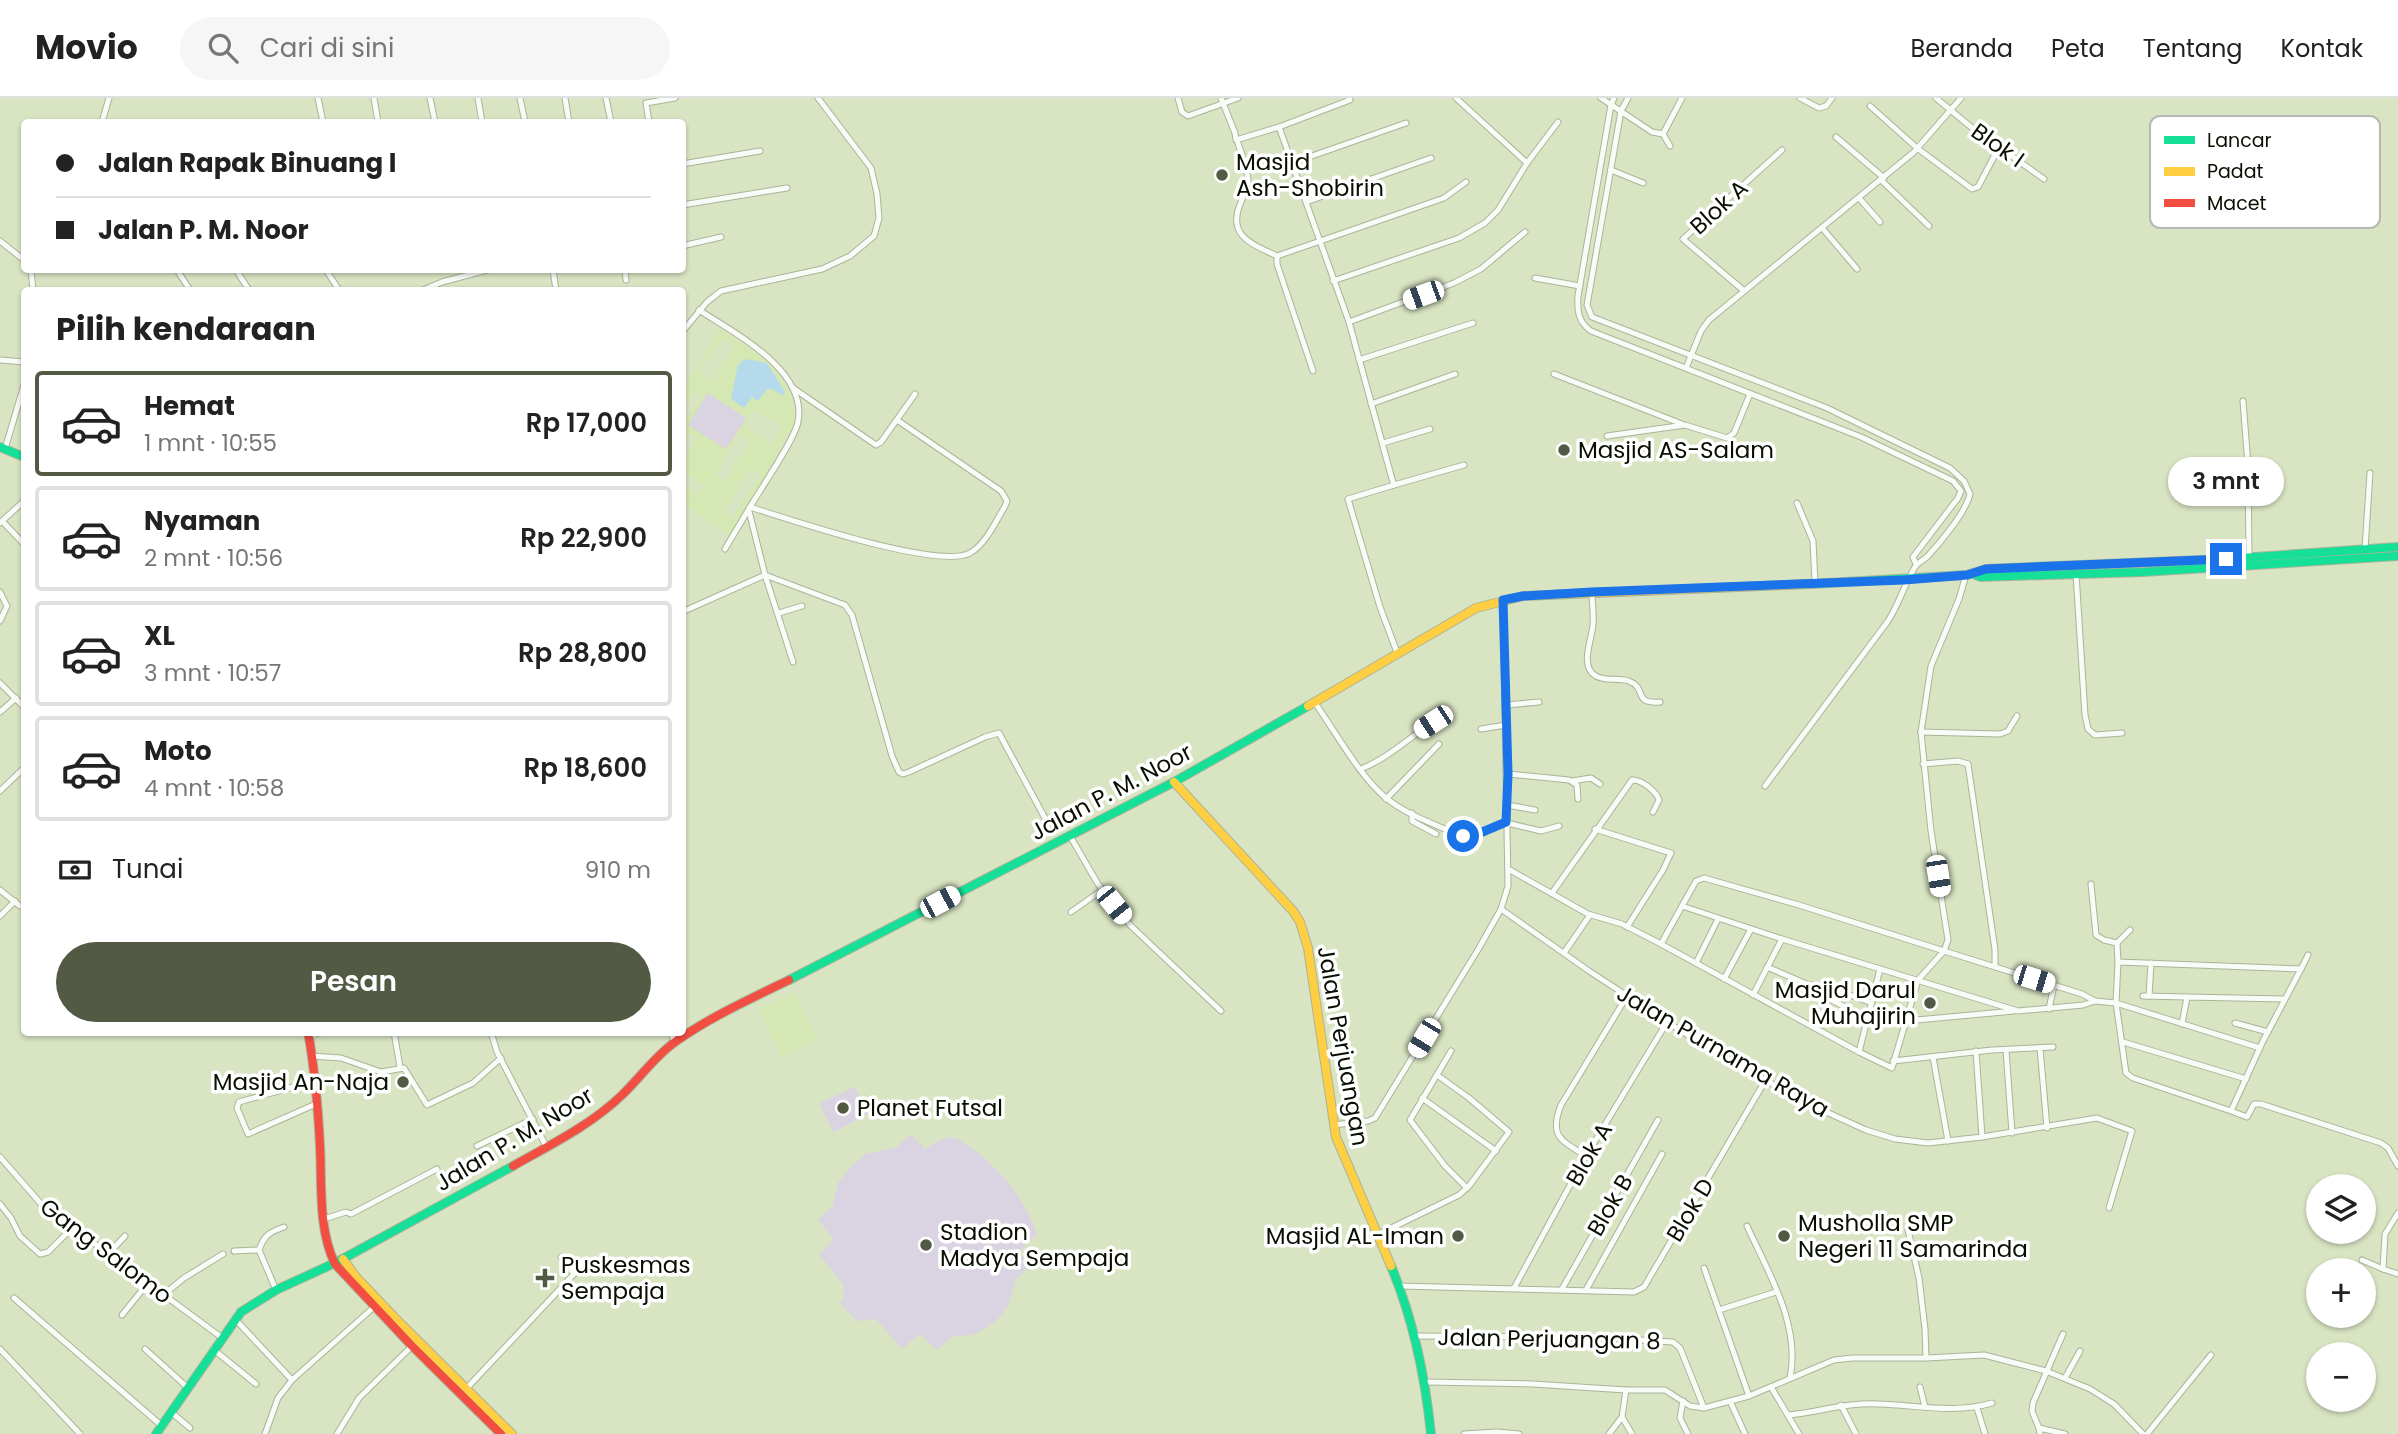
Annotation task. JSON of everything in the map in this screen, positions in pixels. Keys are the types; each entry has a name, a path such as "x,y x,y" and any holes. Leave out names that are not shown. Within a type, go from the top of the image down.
{"main road":[{"path":"2,448 21,456"},
{"name":"Jalan P. M. Noor","path":"686,1035 734,1006 870,940 1174,782 1315,703 1457,618 1476,608 1503,600 1523,596 1592,592 1909,579 1970,574 1986,569 2094,569 2368,552 2398,547"},
{"name":"Jalan P. M. Noor","path":"1970,574 1980,577 2076,574 2094,569 2249,557 2368,552 2398,556"},
{"name":"Jalan Perjuangan","path":"1174,782 1293,911 1300,922 1314,985 1333,1125 1342,1155 1399,1286 1415,1336 1426,1382 1431,1434"},
{"path":"309,1036 320,1131 328,1248 374,1307 412,1346 512,1434"},
{"name":"Jalan P. M. Noor","path":"156,1434 221,1337 250,1306 276,1290 338,1262 547,1147 600,1113 621,1096 652,1062 685,1036"},
{"path":"338,1262 356,1277 502,1434"}],"street":[{"path":"103,119 109,98"},
{"path":"318,98 322,119"},
{"path":"374,98 378,119"},
{"path":"430,98 434,119"},
{"path":"478,98 482,119"},
{"path":"520,98 524,119"},
{"path":"565,98 568,119"},
{"path":"606,98 610,119"},
{"path":"649,119 646,103 675,98"},
{"path":"686,327 711,298 726,289 790,278 835,264 861,249 874,236 879,218 871,168 818,98"},
{"path":"1178,98 1186,116 1222,101 1238,98"},
{"path":"1456,98 1527,163"},
{"path":"1601,98 1653,132 1663,134 1670,146"},
{"path":"1614,98 1580,286 1577,309 1584,326 1873,443 1944,476 1953,481 1961,491"},
{"path":"1628,98 1621,111 1587,306 1592,317 1827,408 1937,460 1958,473 1968,486 1970,494 1965,508 1924,559 1916,564 1901,600 1888,621 1765,786"},
{"path":"1663,134 1682,98"},
{"path":"1800,98 1819,108 1826,106 1832,98"},
{"name":"Blok I","path":"1936,98 2044,179"},
{"path":"1686,368 1701,331 1709,320 1882,179 1917,148 1961,98"},
{"path":"1237,140 1351,99"},
{"path":"1222,101 1248,179 1248,187 1236,214 1237,228 1245,240 1277,256 1444,198 1466,182"},
{"path":"1870,106 1917,148 1975,189 1999,147"},
{"path":"1333,281 1459,238 1475,230 1498,210 1527,163 1559,122"},
{"path":"1292,163 1406,123"},
{"path":"1279,127 1349,322 1394,485"},
{"path":"1836,137 1929,226"},
{"name":"Blok A","path":"1744,290 1683,239 1782,150"},
{"path":"686,163 760,151"},
{"path":"1306,202 1431,158"},
{"path":"1611,170 1643,183"},
{"path":"686,204 787,188"},
{"path":"1859,198 1880,222"},
{"path":"1823,229 1857,269"},
{"path":"1349,322 1454,283 1481,270 1525,232"},
{"path":"686,245 721,237"},
{"path":"0,242 21,258"},
{"path":"1277,256 1277,264 1312,371"},
{"path":"431,287 476,273"},
{"path":"625,273 626,280"},
{"path":"1535,278 1580,286"},
{"path":"699,310 768,357 793,388 876,444 881,442 915,394"},
{"path":"1359,360 1473,323"},
{"path":"0,360 21,362"},
{"path":"1371,404 1455,374"},
{"path":"1555,374 1685,425 1727,438 1734,433 1750,394"},
{"path":"725,549 797,424 798,411 793,388"},
{"path":"2,448 21,394"},
{"path":"2243,401 2248,466 2249,557"},
{"path":"749,508 836,536 944,557 968,554 978,547 994,525 1007,501 1005,496 897,420"},
{"path":"1607,436 1685,425"},
{"path":"1382,443 1430,429"},
{"path":"1398,654 1380,607 1348,499 1464,465"},
{"path":"2368,552 2370,473"},
{"path":"1916,564 1913,557 1961,491 1968,486"},
{"path":"1797,503 1813,541 1815,583"},
{"path":"21,504 1,523 21,541"},
{"path":"749,508 765,575 793,662"},
{"path":"1510,870 1590,915 1627,927 1661,944 1892,1068 1918,980 1946,946 1921,732 1931,666 1970,574"},
{"path":"2076,574 2086,723 2095,735 2122,733"},
{"path":"686,610 765,575 849,608 899,772 909,772 999,733 1046,821"},
{"path":"0,592 7,606 0,621"},
{"path":"1592,592 1593,626 1587,661 1590,671 1601,678 1631,682 1643,701 1660,702"},
{"path":"1333,1125 1374,1118 1501,909 1510,870 1503,600"},
{"path":"779,614 802,606"},
{"path":"0,683 21,704"},
{"path":"0,712 16,698"},
{"path":"1506,705 1539,702"},
{"path":"1315,703 1361,769 1387,799 1412,813 1468,837 1507,828 1541,831 1559,826"},
{"path":"1921,732 2000,734 2008,731 2017,716"},
{"path":"1361,769 1384,758 1433,722"},
{"path":"1480,729 1506,725"},
{"path":"1387,799 1439,744"},
{"path":"1923,764 1958,761 1968,764 1995,950 1995,967"},
{"path":"0,791 21,771"},
{"path":"1508,774 1569,780 1591,778 1600,784"},
{"path":"1552,893 1593,832 1634,779 1658,796 1659,800 1653,811"},
{"path":"1569,780 1577,785 1578,799"},
{"path":"1507,804 1535,810"},
{"path":"1412,813 1412,821 1437,834"},
{"path":"1593,832 1671,853 1627,927"},
{"path":"1070,836 1102,890 1130,925 1221,1011"},
{"path":"1661,944 1696,881 1704,878 1946,946 1995,967 2082,993 2095,1001"},
{"path":"2091,884 2096,935 2116,943"},
{"path":"0,890 20,906"},
{"path":"1071,912 1102,890"},
{"path":"0,916 15,901"},
{"path":"1682,906 2018,1011"},
{"name":"Jalan Purnama Raya","path":"1501,909 1626,996 1765,1081 1835,1117 1882,1136 1918,1143 1948,1141 2047,1128 2097,1118 2132,1131 2109,1208"},
{"path":"1564,953 1590,915"},
{"path":"1696,963 1718,919"},
{"path":"1724,979 1751,929"},
{"path":"2116,943 2130,930"},
{"path":"1754,995 1782,939"},
{"path":"2116,943 2116,1000 2126,1073 2129,1076 2247,1117 2255,1103 2261,1104 2381,1143 2388,1148 2398,1166"},
{"path":"2231,1111 2263,1041 2308,955"},
{"path":"2118,962 2301,970"},
{"path":"2151,963 2146,996 2284,999"},
{"path":"1767,967 1809,985 1818,993 1868,1019"},
{"path":"1859,1052 1880,970"},
{"path":"1809,985 1825,986 1872,1003"},
{"path":"2049,1009 2054,985"},
{"path":"1586,1156 1561,1138 1554,1125 1561,1104 1626,996"},
{"path":"2182,1021 2187,997"},
{"path":"1906,1021 2049,1009 2116,1000 2260,1048"},
{"name":"Blok A","path":"1514,1288 1586,1156 1667,1022"},
{"path":"2235,1023 2268,1033"},
{"path":"395,1036 400,1067"},
{"path":"493,1036 547,1147"},
{"path":"672,1036 675,1042"},
{"path":"2123,1042 2246,1079"},
{"path":"1893,1061 1976,1051 2053,1047"},
{"path":"2039,1048 2047,1128"},
{"path":"2006,1050 2011,1133"},
{"path":"1451,1051 1410,1118 1411,1123 1445,1166 1467,1188"},
{"path":"1976,1051 1982,1137"},
{"path":"311,1056 341,1058 381,1072 400,1067 407,1071 425,1104 430,1105 473,1083 501,1058"},
{"path":"1933,1056 1948,1141"},
{"path":"1377,1235 1459,1195 1509,1132 1437,1075"},
{"path":"314,1081 239,1102 237,1108 248,1135 316,1104"},
{"name":"Blok D","path":"1586,1290 1634,1292 1644,1287 1765,1081"},
{"path":"1422,1098 1496,1151"},
{"path":"477,1146 534,1119"},
{"name":"Blok B","path":"1562,1289 1658,1120"},
{"path":"1399,1286 1586,1290 1662,1154"},
{"name":"Gang Salomo","path":"0,1157 42,1205 221,1337"},
{"path":"324,1219 346,1212 351,1214 438,1169"},
{"path":"0,1204 20,1236 40,1254 48,1252 72,1228"},
{"path":"2382,1269 2384,1239 2398,1215"},
{"path":"1747,1226 1792,1337 1790,1378"},
{"path":"276,1290 259,1250 262,1239 268,1233 284,1227"},
{"path":"1908,1230 1919,1278 1926,1329 1926,1358"},
{"path":"108,1254 125,1236"},
{"path":"234,1251 259,1250"},
{"path":"163,1295 184,1278 223,1254"},
{"path":"464,1392 574,1274 561,1257"},
{"path":"2376,1266 2398,1274"},
{"path":"1704,1268 1749,1396"},
{"path":"122,1315 148,1283"},
{"path":"1719,1310 1776,1292"},
{"path":"15,1298 162,1426"},
{"path":"265,1434 278,1398 292,1380 374,1307"},
{"path":"235,1319 292,1380"},
{"path":"2063,1334 2032,1411 2040,1431 2065,1434"},
{"name":"Jalan Perjuangan 8","path":"1415,1336 1673,1342 1680,1348 1704,1408"},
{"path":"338,1434 359,1398 412,1346"},
{"path":"0,1349 80,1434"},
{"path":"145,1349 187,1387"},
{"path":"213,1349 256,1384"},
{"path":"2065,1378 2080,1352"},
{"path":"1426,1382 1665,1390 1690,1406 1704,1408 1749,1396 1819,1365 1852,1357 1926,1358 1984,1355 2046,1371 2103,1395 2145,1434 2211,1355"},
{"path":"1771,1387 1798,1434"},
{"path":"1920,1387 1925,1407"},
{"path":"1609,1434 1622,1417 1626,1390"},
{"path":"1683,1401 1680,1418 1688,1434"},
{"path":"1730,1401 1745,1434"},
{"path":"1788,1415 1841,1405 1977,1408 1992,1403"},
{"path":"1841,1405 1856,1434"},
{"path":"1977,1408 1985,1434"},
{"path":"171,1412 190,1428"},
{"path":"1622,1417 1632,1434"},
{"path":"1464,1434 1519,1434"}],"shaded area":[{"path":"720,329 770,362 791,393 796,421 731,535 686,506 686,485 698,494 703,486 686,473 686,455 698,437 690,432 686,438 686,419 702,397 694,391 686,403 686,380 688,381","holes":["723,338 735,346 711,381 699,372","778,377 772,388 767,389 758,401 735,391","755,410 782,427 771,444 744,427","740,434 750,441 725,481 715,474","751,469 761,475 732,518 723,512"]},
{"path":"708,393 746,418 726,449 688,425"},
{"path":"795,993 817,1040 781,1057 758,1010"},
{"name":"Planet Futsal","path":"855,1087 868,1114 833,1132 819,1103"},
{"name":"Stadion Madya Sempaja","path":"911,1134 925,1149 939,1140 951,1137 962,1141 982,1156 1015,1192 1037,1234 1019,1252 1030,1266 1016,1279 1008,1306 996,1321 975,1334 952,1337 937,1350 920,1334 902,1349 876,1319 857,1321 840,1303 844,1298 843,1284 819,1254 834,1239 818,1220 832,1207 838,1183 852,1165 866,1154 897,1147"}],"water":[{"path":"745,359 767,363 785,392 782,395 767,389 758,401 752,397 744,408 731,399 738,365"}],"traffic: fast":[{"path":"0,447 21,456"},
{"path":"1811,584 1967,575 1986,569 2226,559 2398,547"},
{"path":"1973,574 1981,577 2143,572 2398,556"},
{"path":"789,980 1174,782 1308,706"},
{"path":"156,1434 241,1312 276,1290 337,1262 513,1166"},
{"path":"1391,1266 1417,1348 1431,1434"}],"traffic: slow":[{"path":"1308,706 1476,608 1523,596 1811,584"},
{"path":"1174,782 1293,911 1300,922 1308,948 1336,1137 1391,1266"},
{"path":"343,1259 356,1277 395,1318 512,1434"}],"traffic: jam":[{"path":"686,1034 789,980"},
{"path":"309,1036 317,1103 323,1221 335,1264"},
{"path":"513,1166 597,1116 622,1095 660,1054 684,1036"},
{"path":"335,1264 412,1346 501,1434"}],"place":[{"name":"Masjid Ash-Shobirin","path":"1222,175"},
{"name":"Masjid AS-Salam","path":"1564,450"},
{"name":"Masjid Darul Muhajirin","path":"1930,1003"},
{"name":"Masjid An-Naja","path":"403,1082"},
{"name":"Planet Futsal","path":"843,1108"},
{"name":"Masjid AL-Iman","path":"1458,1236"},
{"name":"Musholla SMP Negeri 11 Samarinda","path":"1784,1236"},
{"name":"Stadion Madya Sempaja","path":"926,1245"},
{"name":"Puskesmas Sempaja","path":"545,1278"}],"route":[{"path":"1463,836 1473,836 1506,822 1508,774 1503,600 1523,596 1592,592 1904,580 1967,575 1986,569 2226,559"}]}
